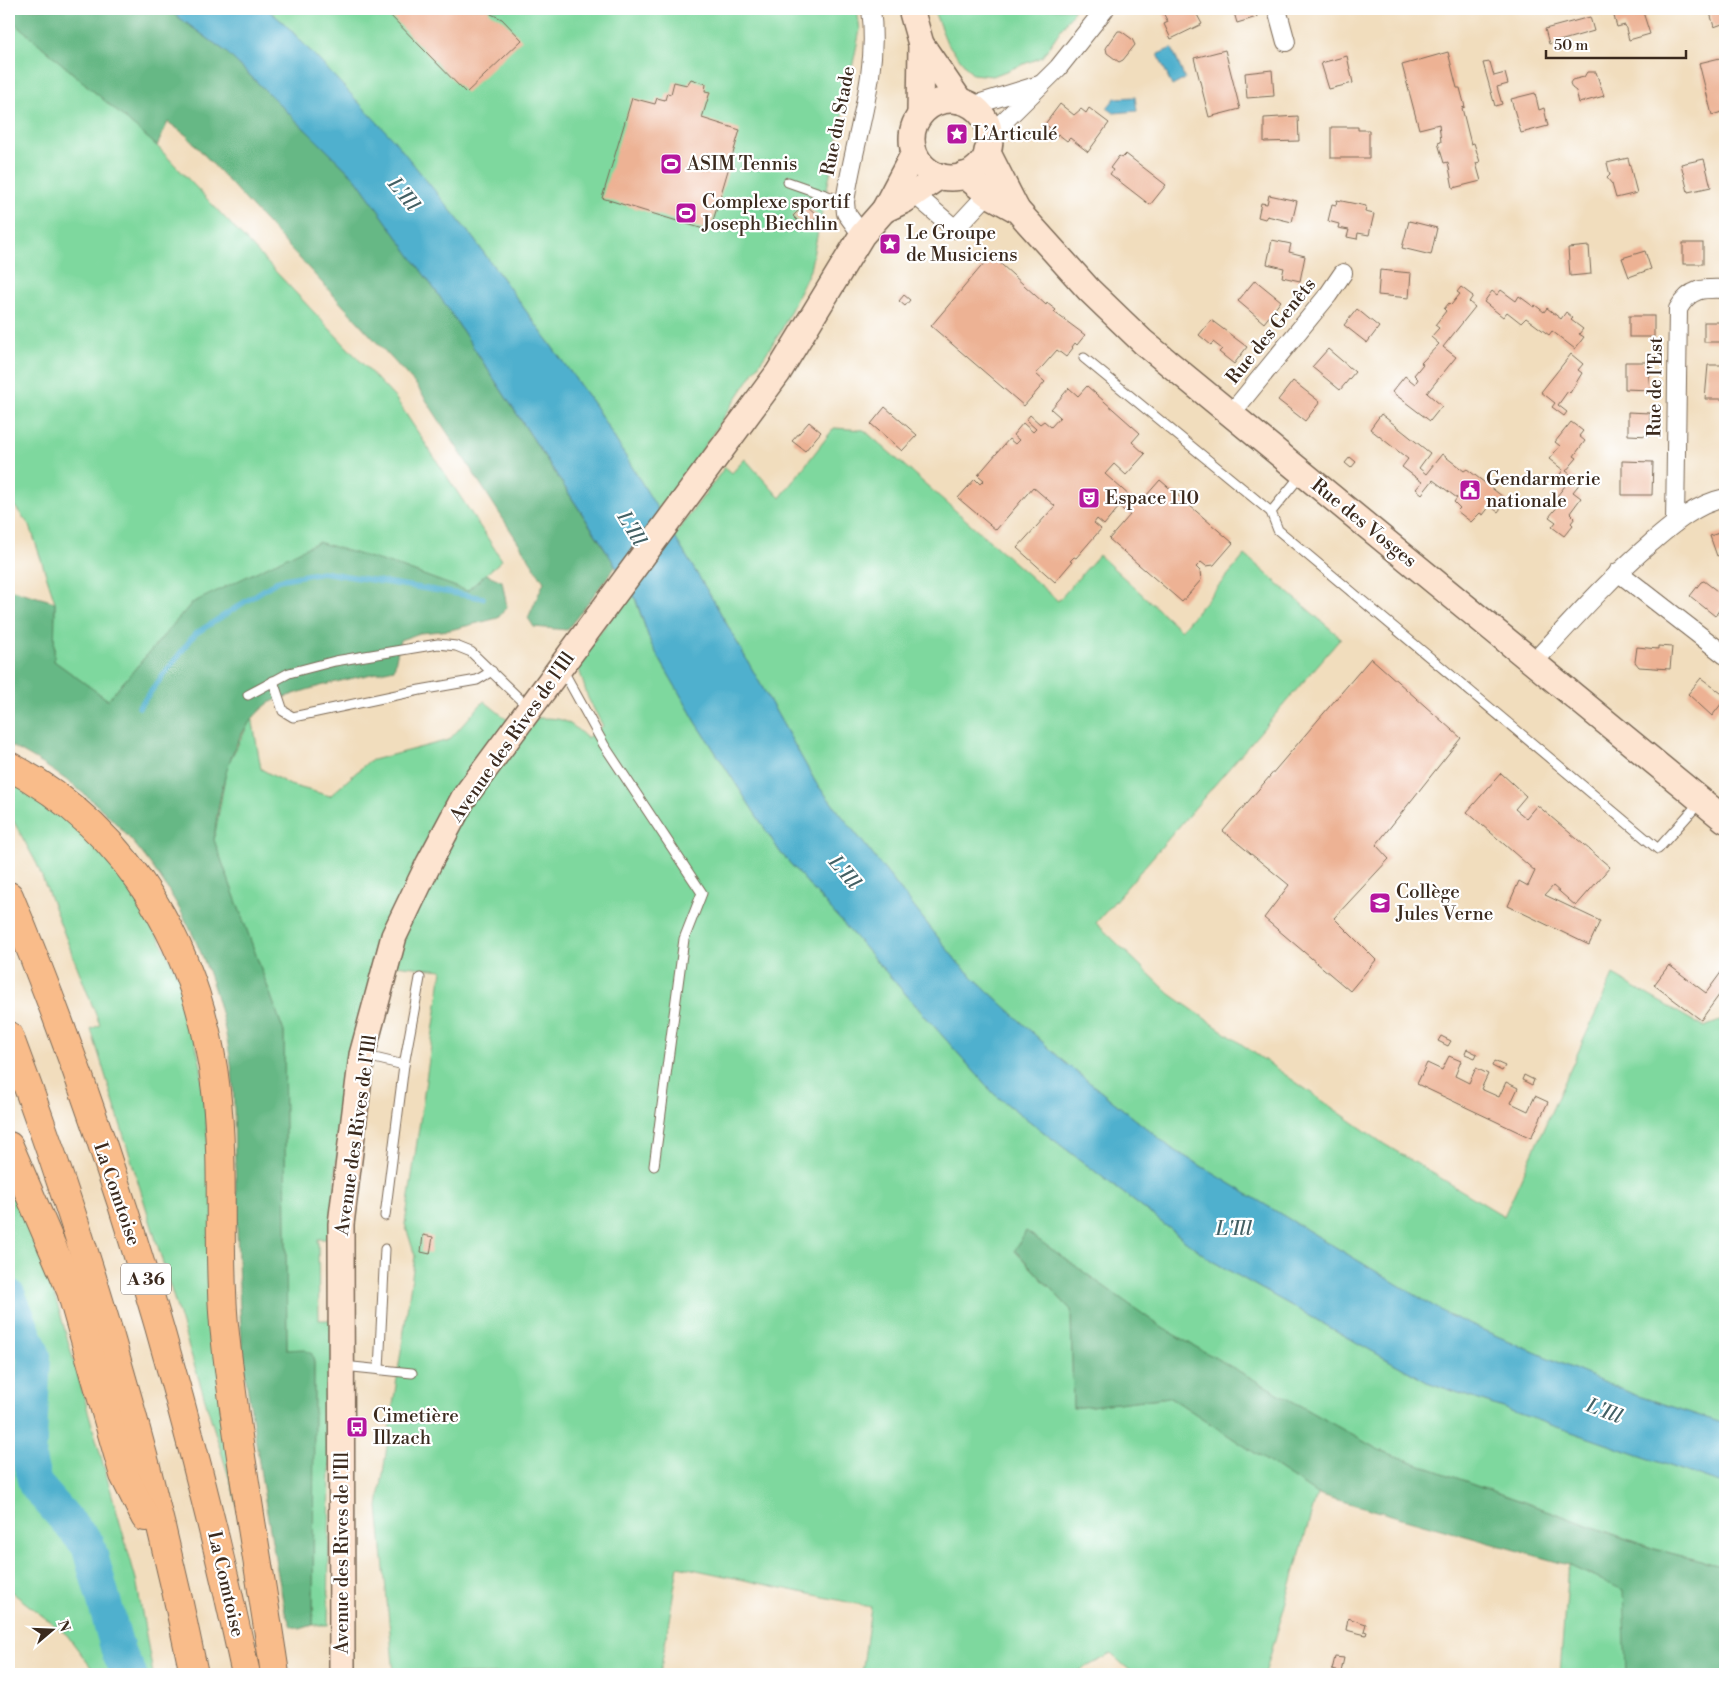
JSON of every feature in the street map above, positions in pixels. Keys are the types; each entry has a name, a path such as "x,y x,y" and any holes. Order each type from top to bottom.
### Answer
{"highway":[{"path":"9,766 39,782 87,819 111,842 149,893 176,941 201,1008 217,1092 224,1325 275,1674"},
{"name":"La Comtoise","path":"9,896 67,1045 150,1291 218,1548 246,1674"},
{"name":"A 36","path":"9,1036 98,1299 172,1574 194,1674"},
{"path":"9,1146 71,1291 124,1475 172,1574"}],"street":[{"name":"Rue du Stade","path":"862,235 846,213 845,202 869,81 874,30 871,9"},
{"name":"Rue des Vosges","path":"911,9 921,44 920,114 914,126 912,139 914,153 920,163 929,171 952,176 1017,210"},
{"path":"952,176 978,166 988,144 1058,68 1105,9"},
{"path":"1277,9 1286,42"},
{"name":"Rue des Vosges","path":"921,44 966,104 984,119 988,144 1017,210 1089,290 1143,342 1230,415 1725,820"},
{"path":"920,114 938,102 966,104 1042,84"},
{"name":"Avenue des Rives de l'Ill","path":"342,1674 343,1366 341,1224 362,1055 394,936 429,863 463,799 778,374 862,235 884,210 914,153"},
{"name":"Avenue des Rives de l'Ill","path":"884,210 952,176"},
{"path":"919,198 955,229 982,200"},
{"name":"Rue des Genêts","path":"1230,415 1328,295 1343,273"},
{"name":"Rue de l'Est","path":"1675,523 1678,309 1689,294 1699,288 1725,288"},
{"path":"1675,494 1704,505"},
{"path":"1533,662 1618,572 1675,523 1704,505 1725,498"},
{"path":"1618,572 1725,655"}],"lane":[{"path":"788,182 845,202"},
{"path":"1084,358 1271,512 1278,530 1658,849 1702,800"},
{"path":"1271,512 1302,473"},
{"path":"248,695 289,673 335,661 438,644 456,646 471,652 530,709"},
{"path":"561,667 604,745 702,893 684,939 654,1166"},
{"path":"273,681 282,711 293,717 477,680 492,671"},
{"path":"385,1216 404,1066 420,978"},
{"path":"362,1055 404,1066"},
{"path":"379,1370 385,1249"},
{"path":"343,1366 412,1373"}],"green space":[{"path":"9,9 167,9 225,51 356,179 445,304 616,566 567,630 534,627 528,618 544,582 417,386 186,135 168,122 157,146 9,18"},
{"name":"Complexe sportif Joseph Biechlin","path":"267,9 857,9 860,30 810,270 781,331 696,459 658,510 595,406 473,238 392,139 285,24"},
{"path":"933,9 1075,9 1042,57 993,76 972,74 947,43"},
{"path":"9,18 157,146 396,399 502,560 467,591 401,567 192,603 108,700 54,661 55,602 30,526 9,499"},
{"path":"834,428 864,430 1058,601 1099,555 1181,630 1245,555 1341,638 1096,923 1170,994 1384,1144 1504,1216 1613,975 1704,1027 1725,1019 1725,1424 1635,1395 1450,1316 1171,1148 1064,1062 959,964 816,783 716,605 674,536 725,467 732,473 745,459 780,498"},
{"path":"318,542 401,567 467,591 486,574 502,581 507,607 498,618 450,630 420,633 400,640 394,669 343,680 269,703 255,715 244,730 228,765 223,784 214,840 284,1032 287,1350 303,1349 312,1354 314,1362 313,1625 300,1629 291,1626 285,1612 244,1365 239,1276 233,1083 223,1021 208,971 188,924 162,880 131,840 95,803 54,771 9,745 9,589 55,602 54,661 108,700 192,603"},
{"path":"632,590 651,644 696,722 780,852 994,1094 1212,1261 1427,1382 1725,1485 1725,1567 1655,1549 1379,1450 1164,1329 1026,1231 1015,1251 1071,1310 1073,1408 1170,1397 1317,1494 1265,1674 1134,1674 1111,1654 1073,1674 862,1674 871,1607 678,1566 660,1674 394,1674 378,1507 415,1256 405,1224 442,970 376,963 353,1048 336,1164 333,1239 318,1239 319,1320 332,1320 328,1625 313,1625 314,1362 287,1351 284,1032 214,840 227,766 252,717 261,769 290,785 330,796 369,761 449,740 484,701 525,734 537,718 554,719 565,721 587,738 603,726 588,698 579,669 589,647"},
{"path":"9,776 61,811 112,863 143,907 180,979 201,1066 243,1523 91,1029 100,1025 37,864 9,813"},
{"path":"9,1184 31,1232 58,1306 136,1579 153,1674 96,1674 67,1635 9,1590"},
{"path":"1026,1231 1164,1329 1379,1450 1654,1549 1725,1567 1725,1674 1626,1674 1623,1590 1568,1565 1317,1494 1170,1397 1073,1408 1071,1310 1015,1250"},
{"path":"1568,1565 1624,1590 1626,1674 1560,1674"}],"water":[{"name":"L'Ill","path":"167,9 267,9 285,24 393,139 473,238 595,406 716,605 816,783 959,964 1064,1062 1171,1148 1450,1316 1635,1395 1725,1424 1725,1485 1427,1382 1212,1261 994,1094 780,852 696,722 651,644 636,600 604,547 445,304 356,179 225,51"},
{"path":"1172,48 1185,79 1172,86 1158,54"},
{"path":"1135,97 1137,111 1114,113 1107,108 1115,98"}],"building":[{"path":"384,9 488,9 491,14 502,19 522,40 466,93"},
{"path":"1161,9 1194,9 1202,24 1171,39 1164,24 1168,22"},
{"path":"1233,9 1254,9 1257,17 1237,23"},
{"path":"1612,9 1642,9 1650,34 1629,40 1625,25 1617,27"},
{"path":"1709,9 1725,9 1725,23 1714,27"},
{"path":"1590,17 1594,31 1549,44 1545,29"},
{"path":"1118,31 1132,39 1135,45 1123,60 1119,62 1107,53 1106,48"},
{"path":"1225,50 1240,109 1209,117 1194,58"},
{"path":"1448,52 1457,88 1460,88 1465,107 1462,108 1471,144 1474,143 1480,162 1476,163 1481,181 1453,188 1448,162 1444,163 1438,143 1441,142 1439,124 1419,129 1402,65"},
{"path":"1347,56 1353,83 1329,89 1321,63"},
{"path":"1720,58 1725,77 1725,111 1712,115 1699,63"},
{"path":"1490,62 1494,76 1505,73 1508,84 1497,87 1502,104 1495,106 1483,63"},
{"path":"1272,70 1274,96 1247,98 1245,73"},
{"path":"1587,72 1596,72 1604,96 1579,103 1576,91 1570,83 1572,80 1584,77"},
{"name":"ASIM Tennis","path":"691,79 706,84 705,91 710,92 702,118 740,130 710,231 602,198 632,98 655,104 657,98 665,100 667,93 671,94 674,82 687,85"},
{"path":"1535,93 1539,110 1544,108 1548,126 1521,133 1511,99"},
{"path":"1060,104 1074,115 1081,109 1086,113 1089,108 1109,123 1088,152 1070,138 1067,141 1058,134 1056,137 1048,131 1050,128 1045,124"},
{"path":"1298,116 1299,141 1264,142 1264,118"},
{"path":"1331,127 1358,127 1358,130 1369,130 1369,158 1331,158"},
{"path":"1126,154 1166,185 1150,205 1110,174 1113,170 1110,168 1119,156 1122,158"},
{"path":"1628,158 1637,193 1616,198 1612,184 1607,178 1610,175 1607,163"},
{"path":"1704,159 1711,187 1688,192 1681,164"},
{"path":"1269,195 1297,201 1292,222 1267,216 1265,219 1258,217 1261,203 1267,204"},
{"path":"1337,200 1366,206 1365,212 1374,214 1369,235 1358,233 1357,239 1347,237 1349,230 1338,228 1339,224 1328,221 1332,204 1336,205"},
{"path":"805,204 818,216 806,229 793,216"},
{"path":"1409,221 1437,228 1431,255 1402,248"},
{"path":"1272,240 1291,244 1289,252 1305,256 1300,281 1282,277 1284,268 1267,264"},
{"path":"1683,243 1703,243 1703,264 1683,264"},
{"path":"1589,246 1591,274 1570,276 1568,248"},
{"path":"1645,251 1651,269 1629,277 1622,258"},
{"path":"991,255 1046,305 1047,303 1056,310 1054,312 1085,335 1077,345 1075,343 1066,357 1057,350 1036,374 1045,382 1024,406 931,326"},
{"path":"1380,270 1411,273 1409,298 1378,295"},
{"path":"1255,280 1281,301 1264,323 1238,301"},
{"path":"1461,287 1473,296 1469,302 1475,307 1443,347 1456,357 1427,393 1442,406 1430,421 1392,392 1405,376 1415,384 1418,379 1414,375 1423,364 1421,363 1439,344 1431,337 1439,328 1435,325 1446,311 1444,309 1449,303 1451,305 1460,294 1457,292"},
{"path":"1501,290 1516,301 1519,296 1544,312 1547,308 1561,319 1566,312 1573,318 1571,320 1583,329 1579,334 1584,337 1575,349 1552,331 1549,335 1526,318 1521,323 1507,312 1503,317 1484,302 1492,291 1497,295"},
{"path":"904,295 910,300 905,306 899,301"},
{"path":"1357,309 1379,327 1367,343 1344,325"},
{"path":"1629,316 1654,316 1654,337 1629,337"},
{"path":"1211,320 1247,347 1234,364 1219,352 1222,349 1213,342 1211,345 1199,335"},
{"path":"1704,322 1725,322 1725,342 1704,342"},
{"path":"1328,349 1355,372 1340,390 1312,367"},
{"path":"1571,354 1583,364 1578,370 1582,373 1570,393 1568,391 1558,405 1567,412 1564,416 1552,407 1555,403 1541,392"},
{"path":"1625,362 1647,362 1650,390 1625,389"},
{"path":"1708,365 1725,365 1725,399 1705,399"},
{"path":"1293,381 1320,402 1305,421 1278,400"},
{"name":"Espace 110","path":"1087,386 1140,433 1132,442 1145,454 1126,475 1114,464 1105,474 1139,504 1160,480 1233,543 1214,565 1206,566 1201,562 1196,567 1200,571 1201,580 1182,602 1109,539 1130,515 1119,507 1104,525 1097,519 1094,523 1101,529 1076,558 1074,557 1070,561 1072,562 1055,582 1017,548 1055,506 1033,487 996,530 958,498 975,479 980,484 984,480 978,475 1009,439 1015,444 1019,440 1013,435 1023,423 1033,432 1036,429 1026,420 1030,415 1040,424 1044,421 1051,427 1060,417 1051,409 1069,388 1078,396"},
{"path":"885,407 917,435 902,451 871,424"},
{"path":"1628,412 1650,413 1650,436 1628,435"},
{"path":"1381,414 1430,453 1419,468 1426,474 1442,454 1464,471 1467,469 1507,500 1498,512 1490,506 1483,515 1480,513 1471,522 1457,511 1460,508 1454,502 1457,498 1433,480 1422,494 1416,489 1422,482 1402,467 1408,459 1370,429"},
{"path":"809,422 821,432 805,451 792,441"},
{"path":"1571,422 1583,431 1579,436 1585,441 1574,456 1577,458 1566,471 1581,482 1573,492 1581,498 1570,513 1575,518 1571,523 1573,525 1564,536 1552,527 1556,522 1549,517 1559,505 1553,501 1565,486 1556,480 1563,470 1549,459 1560,446 1555,442"},
{"path":"1350,457 1356,462 1351,468 1345,463"},
{"path":"1622,461 1653,462 1652,495 1622,495"},
{"path":"1725,531 1725,553 1717,556 1710,536"},
{"path":"1704,581 1725,597 1725,602 1715,616 1690,596 1701,582"},
{"path":"1658,646 1672,647 1670,669 1639,667 1635,662 1637,647 1658,649"},
{"path":"1371,658 1461,738 1376,845 1389,859 1334,918 1376,960 1350,991 1264,918 1289,885 1223,831"},
{"path":"1701,678 1725,696 1725,699 1712,716 1688,694"},
{"path":"1501,773 1526,796 1515,809 1526,818 1537,805 1610,867 1576,906 1553,886 1545,895 1600,921 1589,945 1508,906 1519,881 1528,886 1535,871 1467,812"},
{"path":"1669,965 1706,993 1725,967 1725,987 1701,1020 1654,985"},
{"path":"1441,1036 1451,1041 1448,1046 1438,1041"},
{"path":"1467,1049 1477,1054 1475,1058 1465,1054"},
{"path":"1449,1056 1461,1061 1455,1076 1469,1083 1476,1068 1488,1074 1481,1089 1499,1097 1506,1082 1518,1088 1511,1103 1528,1111 1535,1096 1548,1102 1531,1138 1417,1084 1427,1063 1442,1070"},
{"path":"1494,1061 1505,1066 1502,1071 1492,1066"},
{"path":"1524,1075 1534,1080 1532,1085 1522,1080"},
{"path":"423,1235 433,1237 430,1254 421,1252"},
{"path":"1348,1618 1366,1624 1364,1631 1367,1632 1366,1635 1346,1630"},
{"path":"1335,1657 1344,1658 1341,1672 1332,1670"}],"waterway":[{"path":"139,707 195,634 279,580 322,572 483,598"},
{"path":"9,1296 34,1356 29,1459 35,1484 88,1545 119,1654 130,1674"}],"place":[{"name":"L’Articulé","path":"957,134"},
{"name":"ASIM Tennis","path":"671,164"},
{"name":"Complexe sportif Joseph Biechlin","path":"686,213"},
{"name":"Le Groupe de Musiciens","path":"890,244"},
{"name":"Gendarmerie nationale","path":"1470,490"},
{"name":"Espace 110","path":"1089,498"},
{"name":"Collège Jules Verne","path":"1380,903"},
{"name":"Cimetière Illzach","path":"357,1427"}]}
